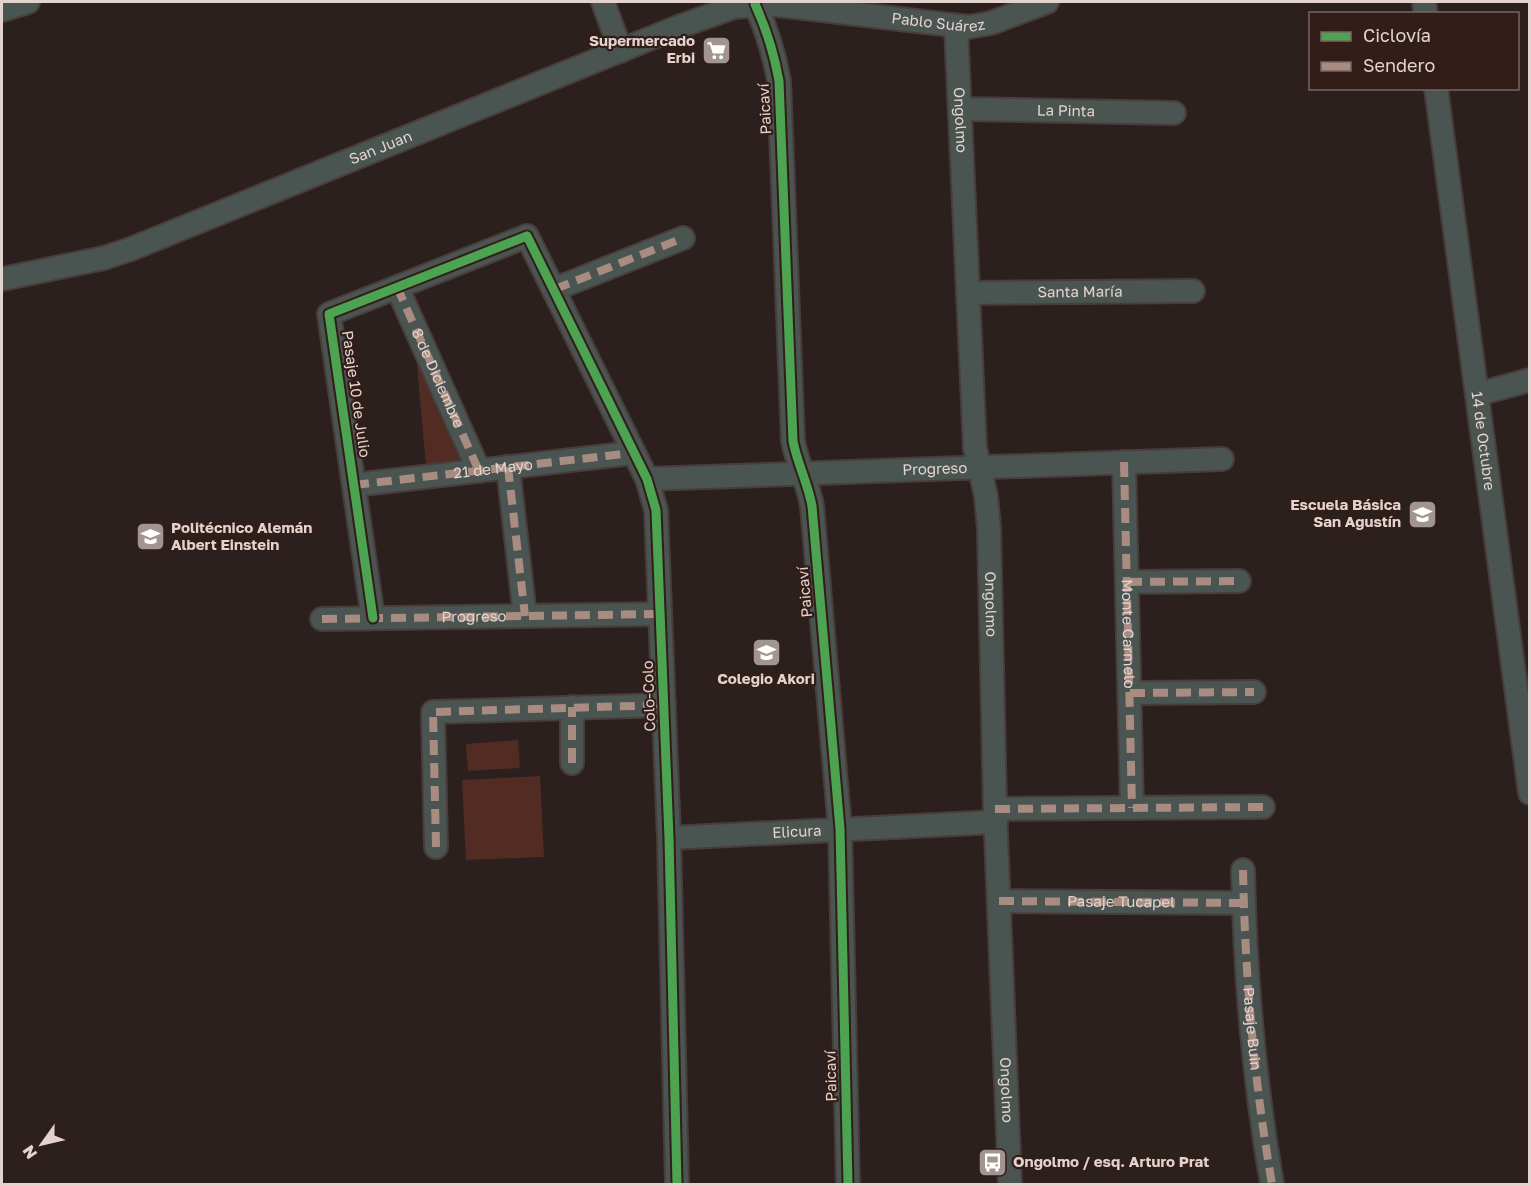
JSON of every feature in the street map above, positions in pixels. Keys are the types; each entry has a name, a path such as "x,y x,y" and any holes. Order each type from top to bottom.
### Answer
{"street":[{"path":"2,10 28,2"},
{"path":"603,2 621,51"},
{"name":"Pablo Suárez","path":"755,4 913,11 956,26 978,27 1047,2"},
{"name":"San Juan","path":"2,279 104,258 131,249 721,11 755,4"},
{"name":"Paicaví","path":"755,4 774,51 779,81 793,441 796,457 810,490 812,506 840,829 848,1185"},
{"name":"Ongolmo","path":"956,26 975,448 986,496 989,528 995,815 1010,1185"},
{"name":"14 de Octubre","path":"1436,90 1530,793"},
{"name":"La Pinta","path":"960,109 1174,113"},
{"name":"Pasaje 10 de Julio","path":"373,618 329,314 527,236"},
{"name":"Colo-Colo","path":"527,236 555,289 646,479 656,510 669,838 677,1185"},
{"path":"555,289 682,238"},
{"name":"8 de Diciembre","path":"397,287 479,471"},
{"name":"Santa María","path":"968,293 1193,291"},
{"path":"1478,394 1530,380"},
{"name":"21 de Mayo","path":"354,485 632,453"},
{"name":"Progreso","path":"646,479 1222,459"},
{"name":"Monte Carmelo","path":"1124,462 1132,808"},
{"path":"508,467 525,616"},
{"path":"1127,582 1239,581"},
{"name":"Progreso","path":"322,619 660,614"},
{"path":"1130,693 1254,692"},
{"path":"436,847 433,712 664,705"},
{"path":"572,708 572,763"},
{"name":"Elicura","path":"669,838 840,829 995,815 1132,808 1263,807"},
{"name":"Pasaje Buin","path":"1243,870 1253,1047 1272,1185"},
{"name":"Pasaje Tucapel","path":"999,901 1244,903"}],"shaded area":[{"path":"415,344 460,461 426,465"},
{"path":"518,740 520,768 468,771 466,744"},
{"path":"540,776 544,857 466,860 462,780"}],"marked path":[{"path":"555,289 683,238"},
{"path":"397,287 479,471"},
{"path":"354,485 632,453"},
{"path":"1124,462 1132,808"},
{"path":"508,467 525,616"},
{"path":"1127,582 1239,581"},
{"path":"322,619 660,614"},
{"path":"1130,693 1254,692"},
{"path":"436,847 433,712 664,705"},
{"path":"572,707 572,763"},
{"path":"995,809 1263,807"},
{"path":"1243,870 1252,1028 1260,1106 1272,1184"},
{"path":"999,901 1244,903"}],"cycle path":[{"path":"755,4 770,42 779,81 793,441 812,506 840,829 848,1184"},
{"path":"373,618 329,314 527,236 647,479 656,510 669,838 677,1184"}],"place":[{"name":"Supermercado Erbi","path":"716,50"},
{"name":"Escuela Básica San Agustín","path":"1422,514"},
{"name":"Politécnico Alemán Albert Einstein","path":"150,537"},
{"name":"Colegio Akori","path":"766,652"},
{"name":"Ongolmo / esq. Arturo Prat","path":"992,1162"}]}
